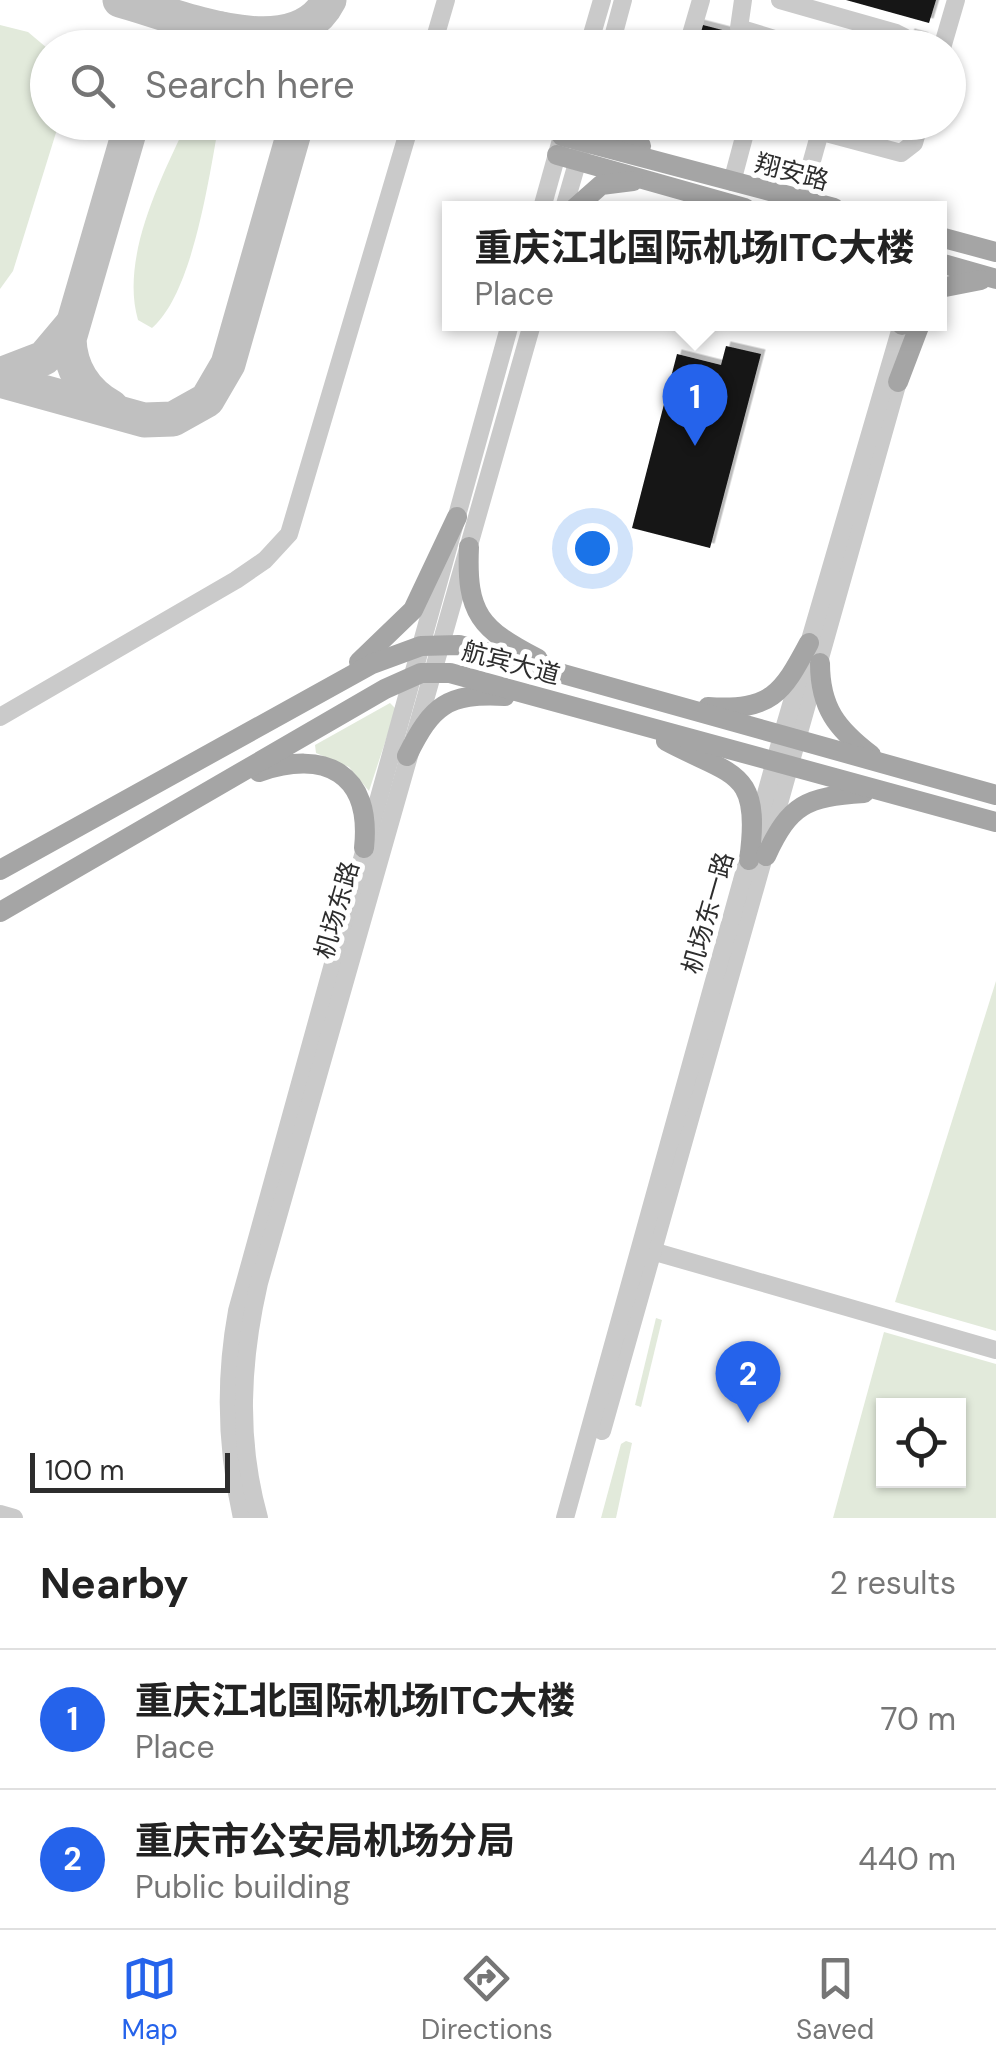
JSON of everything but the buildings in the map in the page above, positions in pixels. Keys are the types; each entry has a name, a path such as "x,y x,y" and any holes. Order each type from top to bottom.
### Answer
{"main road":[{"name":"翔安路","path":"573,140 805,201"},
{"name":"翔安路","path":"573,140 653,182 721,201"},
{"path":"625,140 688,160 724,180"},
{"path":"580,201 601,185 653,182"},
{"path":"947,239 996,252"},
{"path":"947,266 996,280"},
{"path":"947,286 966,280 996,280"},
{"path":"898,382 907,331"},
{"path":"323,692 404,622 426,587 457,517"},
{"path":"469,547 470,592 485,626 500,640 580,680"},
{"path":"666,704 729,708 760,704 788,684 809,643"},
{"path":"0,870 372,664 430,645"},
{"name":"航宾大道","path":"430,645 459,645 996,794"},
{"path":"820,664 827,712 842,733 880,763"},
{"path":"522,692 504,679 504,670 514,668 580,680"},
{"path":"0,912 422,673"},
{"name":"航宾大道","path":"422,673 547,698 996,822"},
{"path":"407,756 429,715 454,700 479,695 547,698"},
{"path":"633,723 736,776 754,814 757,858"},
{"path":"214,788 288,763 327,766 348,780 362,799 367,822 364,848"},
{"path":"757,858 781,823 805,804 830,795 881,792"}],"street":[{"path":"437,30 446,0"},
{"path":"593,30 602,0"},
{"path":"615,30 623,0"},
{"path":"693,30 702,0"},
{"path":"743,0 739,28 746,30"},
{"path":"780,0 889,30"},
{"path":"947,30 956,0"},
{"path":"0,717 236,580 265,560 289,534 303,498 407,140"},
{"path":"545,201 573,140"},
{"path":"565,201 573,140"},
{"path":"724,180 741,140"},
{"path":"801,200 818,140"},
{"path":"851,140 901,153 915,140"},
{"name":"机场东路","path":"242,1518 231,1460 226,1401 237,1310 364,848 430,645 457,517 508,331"},
{"name":"机场东路","path":"430,645 469,547 530,331"},
{"name":"机场东一路","path":"577,1518 647,1250 783,765 809,643 906,331"},
{"name":"机场东一路","path":"790,738 820,664 898,382"},
{"name":"机场东路","path":"259,1518 243,1430 252,1315 407,756 422,673"},
{"path":"647,1250 996,1350"},
{"name":"机场东一路","path":"565,1518 647,1250"},
{"path":"0,1514 14,1518"}],"green space":[{"path":"0,25 30,34 30,140 54,140 13,271 0,289"},
{"path":"179,140 216,140 189,262 166,311 152,328 138,320 134,271 155,193"},
{"path":"390,703 396,709 369,791 349,767 316,753 315,745"},
{"path":"996,981 996,1331 895,1302"},
{"path":"656,1318 662,1320 641,1407 635,1405"},
{"path":"884,1332 996,1364 996,1518 833,1518"},
{"path":"632,1443 616,1518 601,1518 621,1444"}],"taxiway":[{"path":"120,0 228,30"},
{"path":"292,30 313,20 329,0"},
{"path":"213,30 221,29"},
{"path":"111,407 81,379 72,360 69,339 127,140"},
{"path":"0,380 144,420 173,419 207,400 228,364 292,140"},
{"path":"0,375 44,358 71,326"}],"place":[{"name":"重庆江北国际机场ITC大楼","path":"695,446"},
{"name":"重庆市公安局机场分局","path":"748,1423"}]}
